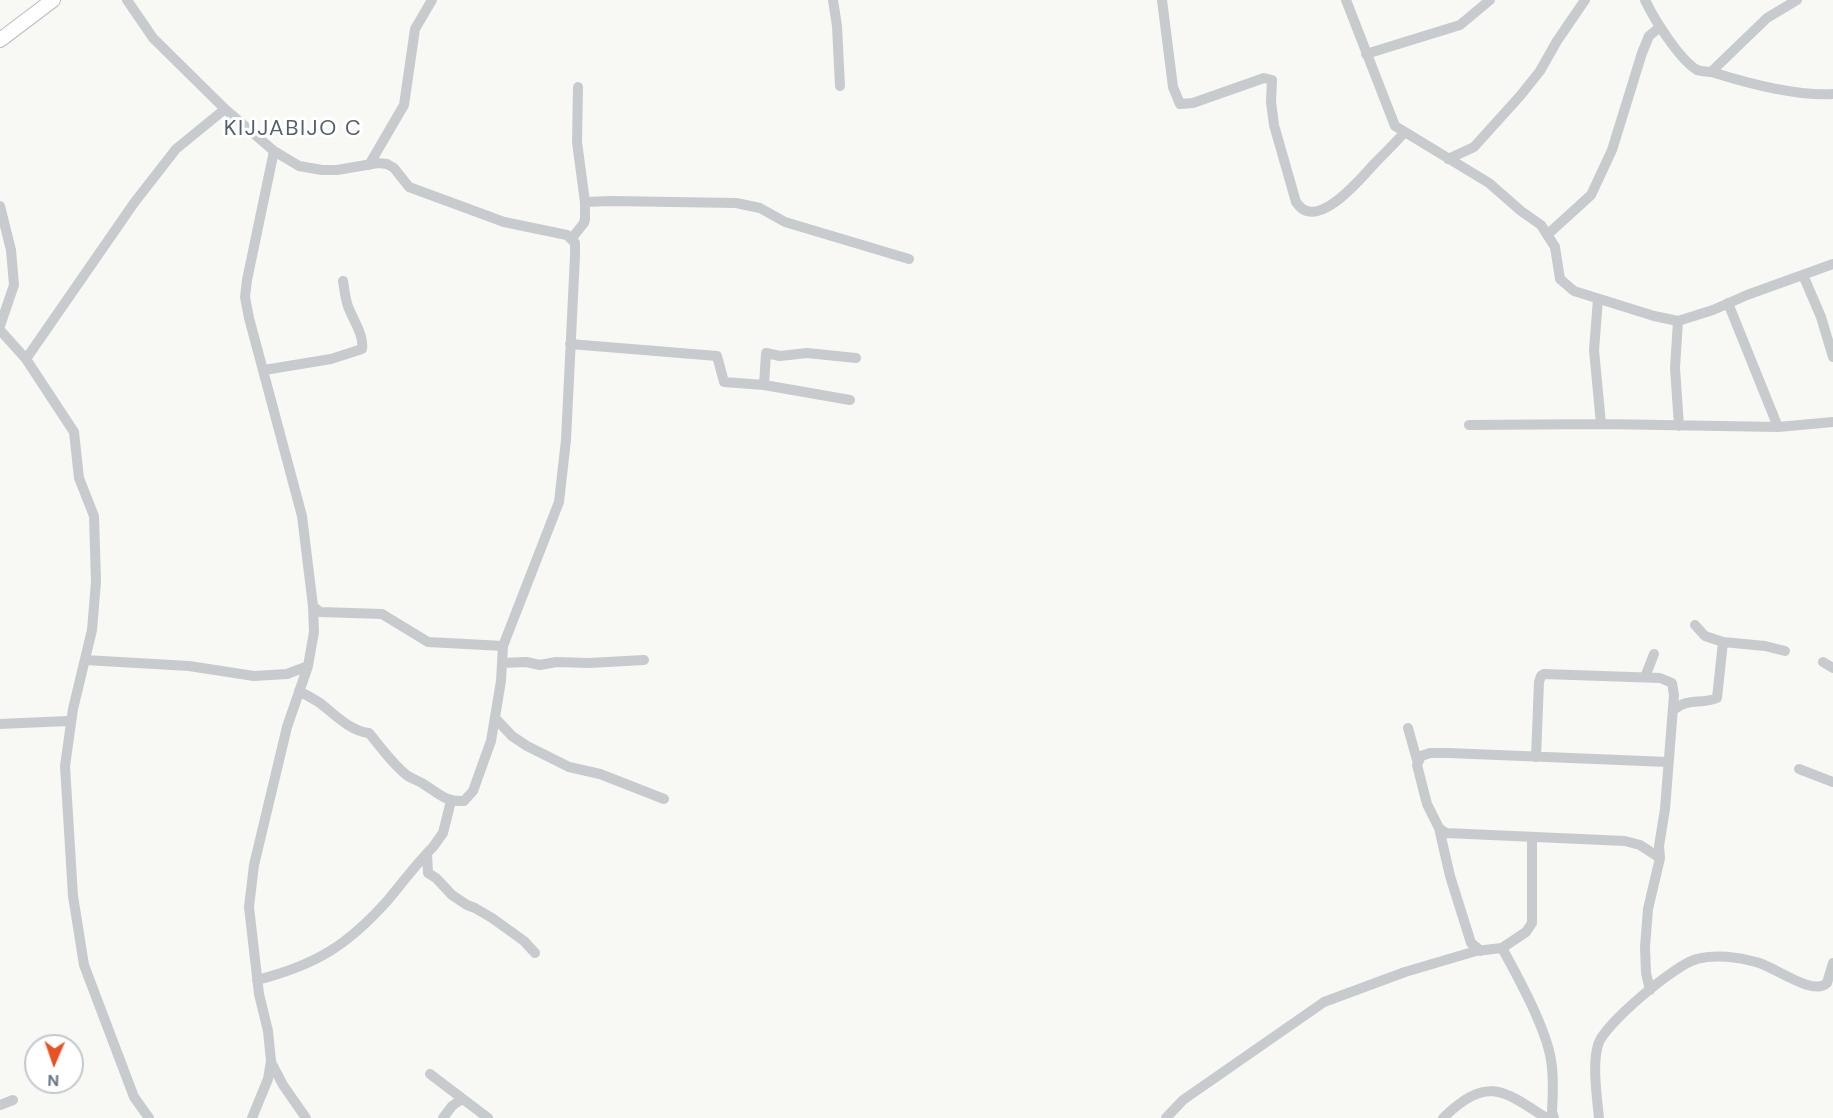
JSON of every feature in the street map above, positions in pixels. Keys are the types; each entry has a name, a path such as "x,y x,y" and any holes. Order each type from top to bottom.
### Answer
{"main road":[{"path":"0,40 53,0"}],"street":[{"path":"127,0 153,38 225,109 274,151 298,166 337,170 387,164 394,168 409,187 491,218 562,232 572,238"},
{"path":"369,165 404,105 415,29 432,0"},
{"path":"833,0 837,26 840,86"},
{"path":"1162,0 1173,87 1180,104 1193,103 1264,78 1272,80 1271,102 1274,124 1300,209 1308,212 1321,210 1350,191 1404,133"},
{"path":"1346,0 1395,126 1489,183 1541,225 1556,247 1560,279 1574,291 1654,316 1678,321 1833,264"},
{"path":"1366,54 1460,25 1490,0"},
{"path":"1448,159 1474,147 1520,96 1540,71 1585,0"},
{"path":"1645,0 1660,27 1689,64 1699,71 1803,93 1833,94"},
{"path":"1711,72 1767,18 1797,0"},
{"path":"1547,235 1592,195 1612,150 1642,53 1650,36 1660,27"},
{"path":"299,691 356,729 369,733 406,774 427,786 435,794 451,801 464,801 473,791 491,741 496,719 503,646 559,502 566,440 575,256 572,238 584,223 585,202 577,142 578,87"},
{"path":"26,359 134,203 176,150 225,109"},
{"path":"252,1118 268,1079 271,1061 268,1031 257,980 249,907 254,865 287,727 308,666 314,632 302,516 245,297 250,262 274,151"},
{"path":"585,202 736,203 760,208 785,222 909,259"},
{"path":"0,206 12,250 14,285 0,326"},
{"path":"1803,274 1821,317 1833,357"},
{"path":"264,370 321,361 362,349 360,335 350,311 343,281"},
{"path":"1598,299 1594,350 1601,424"},
{"path":"1728,303 1778,427"},
{"path":"1678,321 1675,368 1679,426"},
{"path":"0,330 26,359 74,432 79,478 94,516 96,582 92,630 73,709 65,766 73,896 84,965 134,1097 149,1118"},
{"path":"570,344 717,356 724,382 764,385 850,400"},
{"path":"764,385 766,353 780,356 807,353 856,358"},
{"path":"1469,425 1601,424 1778,427 1833,423"},
{"path":"313,606 320,612 385,615 428,642 503,646"},
{"path":"1695,625 1705,636 1723,642 1765,646 1785,651"},
{"path":"1673,710 1682,703 1694,700 1709,701 1717,698 1723,642"},
{"path":"1645,677 1654,654"},
{"path":"85,660 189,666 254,675 287,674 308,666"},
{"path":"502,663 526,662 540,665 556,662 644,660"},
{"path":"1822,662 1833,668"},
{"path":"1536,757 1541,676 1544,674 1660,678 1672,683 1673,710 1665,809 1659,846 1660,858 1648,909 1645,947 1646,972 1650,990"},
{"path":"496,719 512,736 527,746 569,767 600,774 664,799"},
{"path":"0,724 67,722"},
{"path":"1408,728 1418,760 1427,804 1439,828 1450,876 1471,943 1481,951"},
{"path":"1418,760 1420,756 1430,753 1668,762"},
{"path":"1799,769 1833,782"},
{"path":"257,980 289,972 320,959 367,923 427,854 442,833 451,801"},
{"path":"1439,828 1446,833 1625,841 1640,845 1660,858"},
{"path":"1166,1118 1183,1100 1324,1002 1405,972 1481,951 1502,948 1526,932 1532,923 1532,837"},
{"path":"427,854 428,873 436,878 444,888 467,905 492,918 524,941 535,952"},
{"path":"1502,948 1531,1007 1551,1059 1554,1118"},
{"path":"1599,1118 1596,1064 1599,1041 1607,1029 1682,965 1697,958 1717,957 1758,962 1814,987 1824,986 1827,983 1833,963"},
{"path":"271,1061 283,1085 306,1118"},
{"path":"430,1074 488,1118"},
{"path":"1443,1118 1469,1096 1489,1090 1502,1092 1546,1118"},
{"path":"443,1118 452,1106 462,1099"},
{"path":"0,1105 13,1100"}],"district":[{"name":"KIJJABIJO C","path":"293,129"}]}
